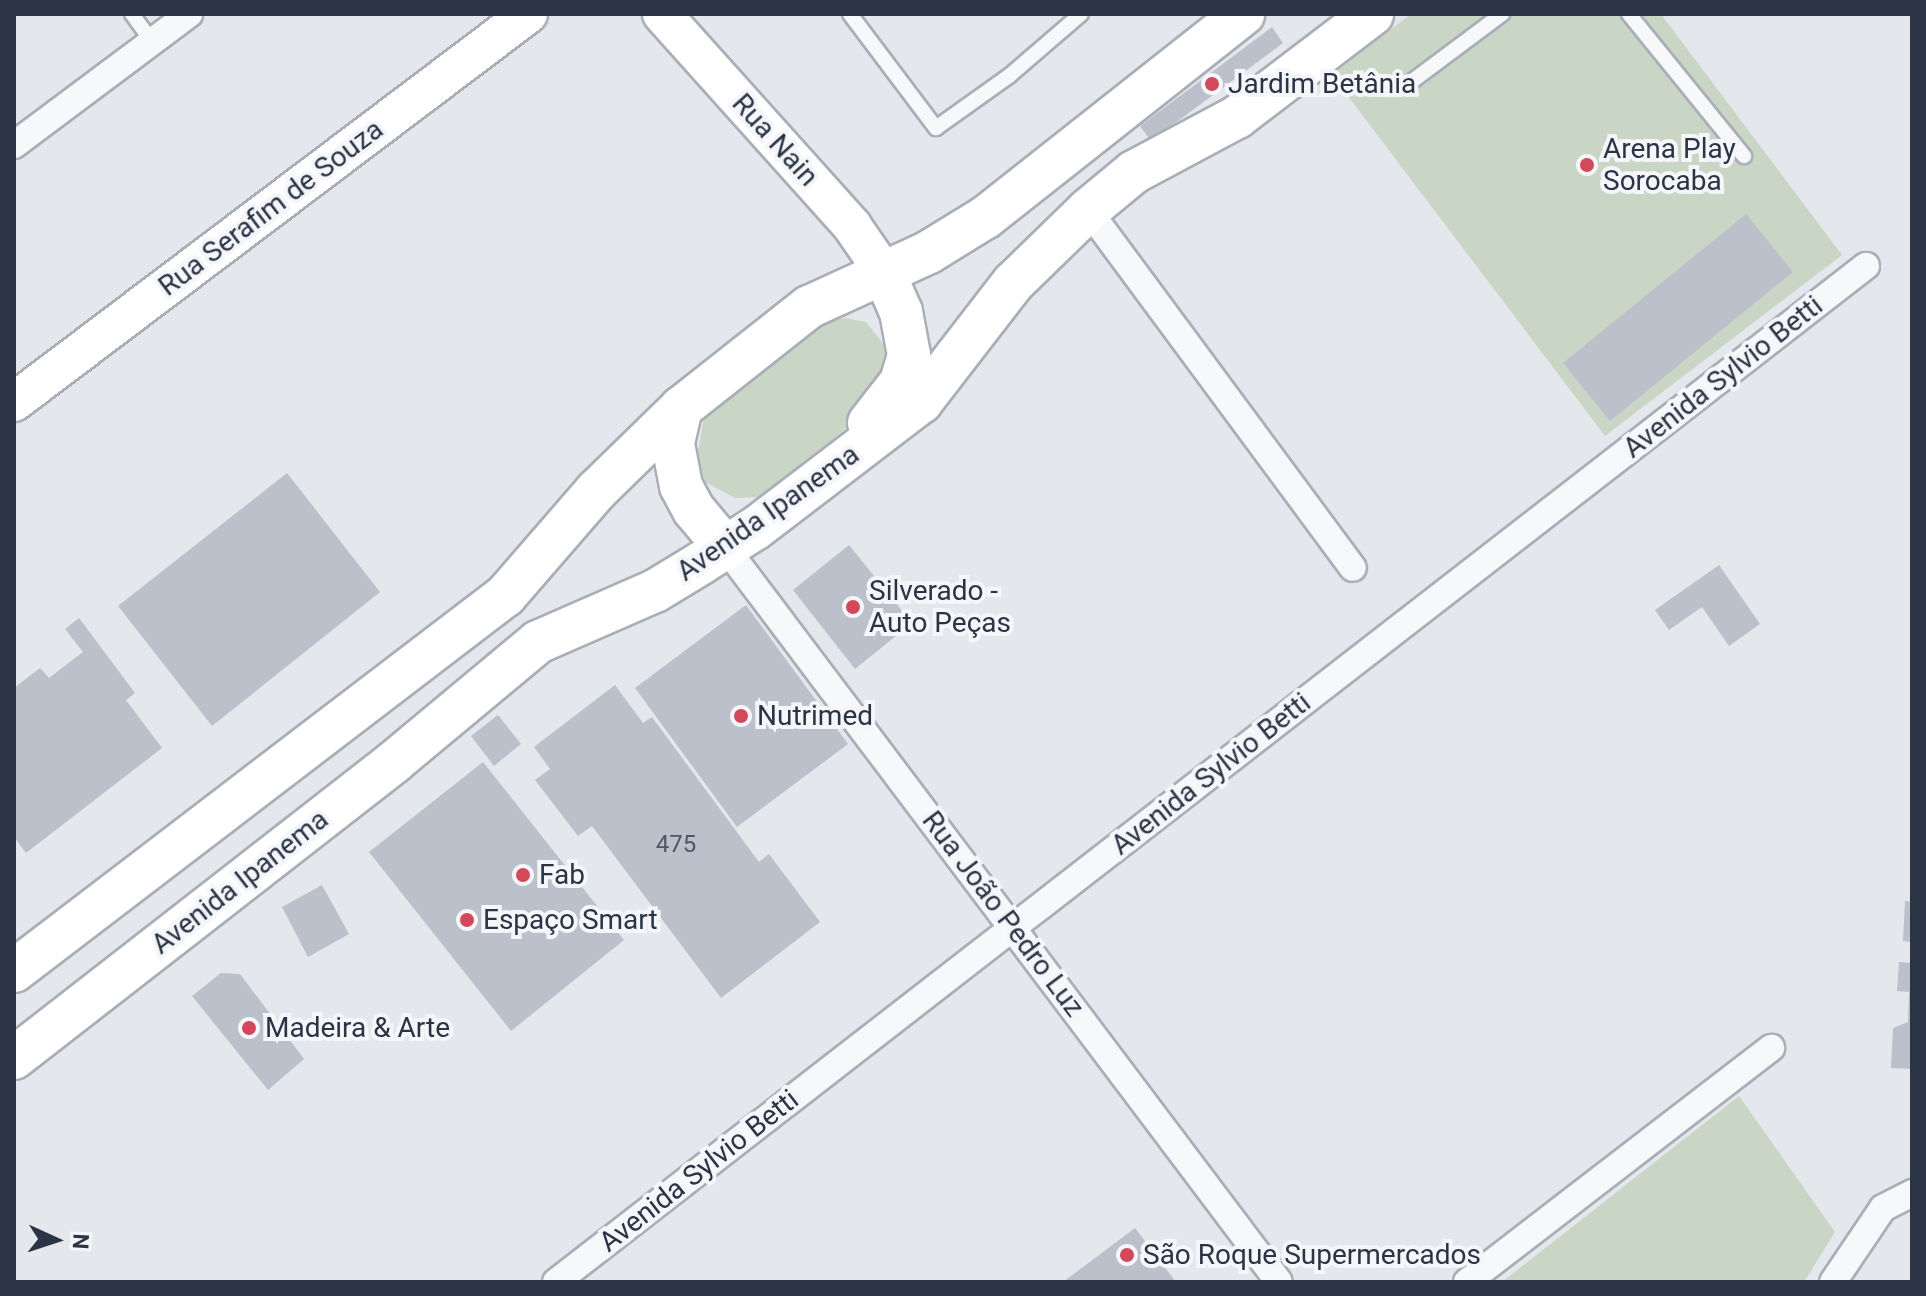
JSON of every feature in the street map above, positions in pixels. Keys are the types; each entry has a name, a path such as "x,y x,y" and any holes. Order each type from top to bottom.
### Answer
{"main road":[{"path":"14,971 506,595 596,491 681,408 809,307 929,252 986,217 1243,14"},
{"name":"Avenida Ipanema","path":"14,1058 394,762 538,642 655,591 792,500 921,402 1013,283 1088,210 1134,172 1237,117 1372,14"},
{"path":"792,500 874,418 901,382 909,355 906,330 895,295 883,271"},
{"path":"681,408 673,444 681,486 694,510 725,547"}],"street":[{"path":"14,145 189,14"},
{"name":"Rua Serafim de Souza","path":"14,402 528,14"},
{"name":"Rua Nain","path":"662,14 852,226 883,271"},
{"path":"1088,210 1353,568"},
{"name":"Avenida Sylvio Betti","path":"556,1282 1866,266"},
{"name":"Rua João Pedro Luz","path":"725,547 1279,1282"},
{"path":"1467,1282 1771,1048"},
{"path":"1833,1282 1883,1208 1912,1193"}],"lane":[{"path":"132,14 152,42"},
{"path":"850,14 936,128 1009,76 1081,14"},
{"path":"1407,85 1502,14"},
{"path":"1629,14 1744,156"}],"green space":[{"name":"Arena Play Sorocaba","path":"1411,14 1661,14 1842,255 1605,436 1332,75"},
{"path":"845,318 866,322 885,346 886,374 871,406 767,497 735,498 705,482 697,457 705,412 818,323"},
{"path":"1739,1096 1835,1232 1804,1282 1502,1282"}],"building":[{"name":"Jardim Betânia","path":"1272,27 1283,43 1151,141 1140,126"},
{"path":"1746,214 1793,272 1610,421 1563,363"},
{"path":"287,473 380,592 212,726 118,606"},
{"name":"Silverado - Auto Peças","path":"849,545 912,623 855,669 793,590"},
{"path":"1719,565 1760,624 1729,646 1702,607 1669,630 1655,610"},
{"name":"Nutrimed","path":"746,605 848,744 737,827 635,688"},
{"path":"79,618 135,693 126,700 162,748 26,853 14,837 14,688 40,668 49,678 83,652 65,629"},
{"path":"615,685 643,723 652,717 759,862 769,854 820,922 721,998 592,826 578,836 535,780 550,769 534,747"},
{"path":"498,715 521,744 494,766 471,736"},
{"path":"483,762 624,940 511,1031 369,852"},
{"path":"322,885 349,934 308,957 282,907"},
{"path":"1905,901 1912,902 1912,942 1903,941"},
{"path":"1899,962 1912,963 1912,1069 1891,1068 1893,1028 1908,1022 1909,992 1897,991"},
{"name":"Madeira & Arte","path":"221,973 240,974 304,1059 268,1090 192,996"},
{"name":"São Roque Supermercados","path":"1135,1228 1176,1282 1063,1282"}],"place":[{"name":"Jardim Betânia","path":"1212,84"},
{"name":"Arena Play Sorocaba","path":"1587,165"},
{"name":"Silverado - Auto Peças","path":"853,607"},
{"name":"Nutrimed","path":"741,716"},
{"name":"Fab","path":"523,875"},
{"name":"Espaço Smart","path":"467,920"},
{"name":"Madeira & Arte","path":"249,1028"},
{"name":"São Roque Supermercados","path":"1127,1255"}]}
